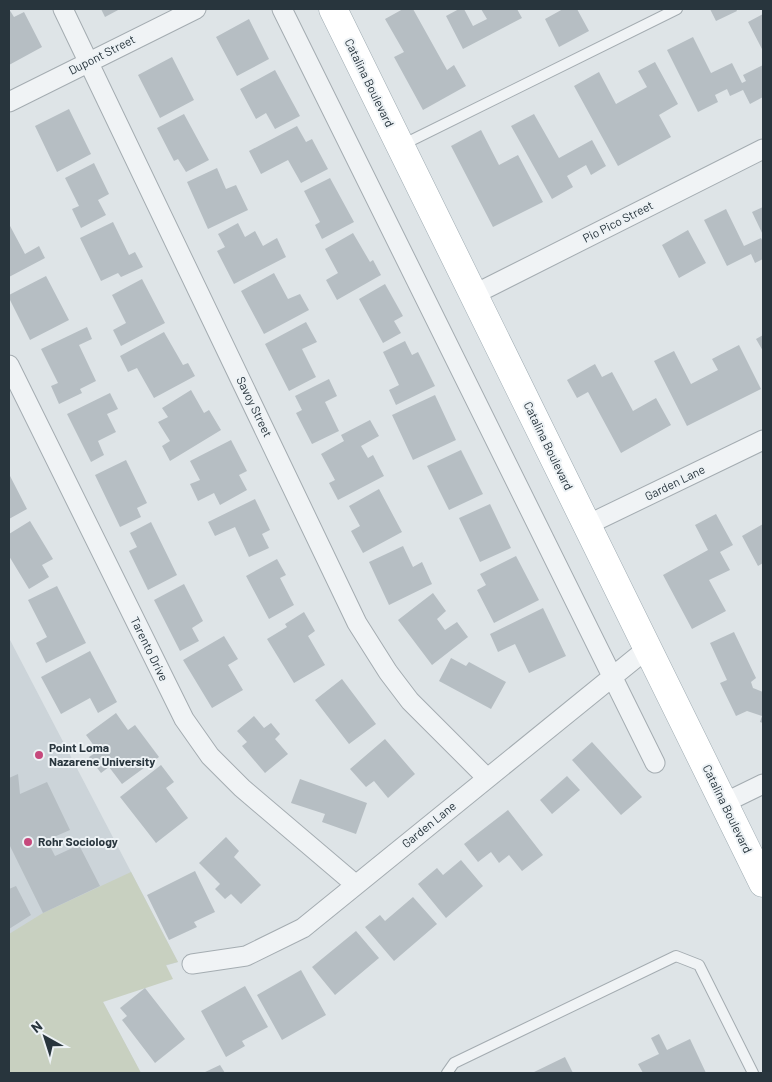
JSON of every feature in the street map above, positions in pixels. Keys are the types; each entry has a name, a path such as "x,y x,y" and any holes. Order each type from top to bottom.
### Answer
{"main road":[{"name":"Catalina Boulevard","path":"332,9 763,883"}],"street":[{"name":"Savoy Street","path":"63,9 358,623 388,672 410,701 487,778"},
{"name":"Dupont Street","path":"9,102 196,9"},
{"path":"282,9 655,763"},
{"name":"Pio Pico Street","path":"474,295 763,149"},
{"name":"Tarento Drive","path":"9,365 184,719 210,756 242,788 356,884"},
{"name":"Garden Lane","path":"587,525 763,440"},
{"name":"Garden Lane","path":"192,964 246,956 303,928 648,648"},
{"path":"724,803 763,784"}],"lane":[{"path":"400,146 677,9"},
{"path":"447,1073 454,1063 676,956 699,965 753,1073"}],"shaded area":[{"name":"Point Loma Nazarene University","path":"9,638 178,962 95,987 141,1073 9,1073"}],"green space":[{"path":"131,872 178,962 166,965 173,979 103,1002 141,1073 9,1073 9,934 43,913"}],"building":[{"path":"9,9 14,17 24,12 42,47 9,65"},
{"path":"101,9 120,9 105,17"},
{"path":"403,9 413,9 447,70 454,65 466,86 423,110 394,57 404,52 385,19"},
{"path":"459,9 464,9 473,26 487,19 481,9 517,9 522,18 463,49 446,16"},
{"path":"563,9 577,9 589,31 559,47 545,19"},
{"path":"710,9 736,9 737,11 716,21"},
{"path":"763,14 763,51 748,22"},
{"path":"249,19 269,59 237,76 216,37"},
{"path":"693,37 711,73 732,63 742,83 746,81 743,75 763,65 763,97 750,104 743,90 730,96 727,89 715,95 718,102 698,112 667,50"},
{"path":"172,57 194,100 160,118 138,75"},
{"path":"655,62 678,104 659,115 671,137 618,166 574,86 599,72 616,104 647,87 638,71"},
{"path":"275,70 300,116 275,129 266,113 256,119 240,89"},
{"path":"69,109 91,154 57,172 35,126"},
{"path":"184,114 209,160 186,172 178,159 174,161 157,128"},
{"path":"534,114 559,158 592,140 606,166 591,175 586,165 567,176 573,187 552,199 511,126"},
{"path":"297,126 306,142 312,139 328,169 301,183 288,160 261,174 249,151"},
{"path":"481,130 499,165 518,155 543,202 493,227 451,146"},
{"path":"94,163 109,194 98,200 106,215 81,228 72,209 79,206 65,178"},
{"path":"217,168 226,189 236,185 248,210 208,229 187,182"},
{"path":"330,178 354,222 322,239 315,225 320,222 304,191"},
{"path":"763,207 763,235 752,212"},
{"path":"726,209 744,246 761,238 763,242 763,259 755,263 751,254 727,266 704,220"},
{"path":"113,222 129,255 135,252 143,267 121,277 118,273 101,281 80,238"},
{"path":"238,223 245,237 255,231 263,246 277,238 286,257 234,284 217,251 225,247 218,234"},
{"path":"9,224 25,254 39,246 45,258 9,277"},
{"path":"688,230 706,263 679,278 662,245"},
{"path":"353,233 370,262 373,260 381,275 337,300 326,280 338,273 325,249"},
{"path":"274,273 288,299 300,294 309,310 264,334 241,291"},
{"path":"46,276 69,320 30,340 9,295"},
{"path":"142,279 165,323 121,346 113,330 126,323 112,295"},
{"path":"385,284 403,316 394,321 401,333 383,343 359,299"},
{"path":"306,322 317,342 302,349 316,377 289,391 265,344"},
{"path":"87,327 92,339 79,345 96,381 80,389 82,393 59,404 51,386 58,383 41,349"},
{"path":"164,332 183,365 188,363 195,376 154,398 137,368 128,372 120,356"},
{"path":"763,335 763,351 756,339"},
{"path":"405,341 412,355 418,352 435,386 396,405 389,390 399,385 383,352"},
{"path":"739,345 761,389 687,426 654,361 674,351 691,384 718,370 712,359"},
{"path":"595,364 602,377 612,372 633,411 656,398 671,425 621,453 588,392 577,398 567,380"},
{"path":"329,379 337,396 325,402 339,431 312,444 296,413 302,410 295,396"},
{"path":"191,390 204,413 209,410 221,430 170,461 162,446 170,441 158,422 168,417 162,408"},
{"path":"110,393 118,409 107,414 116,432 98,441 104,455 91,462 67,414"},
{"path":"435,395 456,440 413,460 392,415"},
{"path":"370,420 379,436 361,446 368,458 373,455 384,476 338,500 329,483 335,480 321,454 344,441 341,435"},
{"path":"231,440 247,471 239,475 247,490 220,505 214,493 198,501 190,484 200,480 190,461"},
{"path":"461,450 483,494 449,510 427,466"},
{"path":"126,460 147,503 137,508 141,517 120,527 95,475"},
{"path":"9,474 27,509 9,519"},
{"path":"379,489 402,532 363,553 351,531 360,526 349,506"},
{"path":"255,499 270,530 262,534 269,548 249,557 235,527 215,536 208,522"},
{"path":"490,504 511,548 480,562 459,518"},
{"path":"716,514 733,545 720,552 730,570 709,580 726,611 692,629 663,575 708,550 695,525"},
{"path":"30,521 53,559 42,565 49,577 29,589 9,556 9,534"},
{"path":"151,522 177,575 148,590 129,551 137,547 130,533"},
{"path":"763,524 763,563 758,566 742,536"},
{"path":"403,546 413,567 422,562 432,584 389,605 369,562"},
{"path":"516,556 539,600 494,623 477,590 486,585 480,574"},
{"path":"277,559 286,575 280,578 294,605 269,619 246,576"},
{"path":"184,584 203,621 192,628 199,641 180,651 154,600"},
{"path":"57,586 86,643 46,663 36,643 47,637 28,600"},
{"path":"433,593 446,611 437,619 445,630 457,622 468,637 432,665 398,620"},
{"path":"543,608 566,656 529,673 515,644 498,652 490,634"},
{"path":"304,612 315,631 308,636 325,665 294,683 267,639 287,627 285,624"},
{"path":"734,632 756,678 751,682 753,688 763,692 763,723 760,722 762,716 747,711 736,716 720,683 727,680 710,643"},
{"path":"224,636 238,659 228,665 243,690 212,708 183,660"},
{"path":"90,651 117,702 98,713 90,698 61,714 41,677"},
{"path":"451,658 466,666 469,662 506,682 491,709 439,681"},
{"path":"342,679 376,724 349,744 315,700"},
{"path":"116,713 128,730 135,725 159,757 122,784 109,767 101,773 89,757 98,751 86,735"},
{"path":"254,716 264,728 271,723 280,734 275,739 288,754 265,773 242,746 247,742 237,731"},
{"path":"385,739 415,774 388,798 374,781 366,787 350,769"},
{"path":"592,742 642,797 621,815 572,760"},
{"path":"161,765 174,782 166,788 188,818 156,843 120,797"},
{"name":"Rohr Sociology","path":"18,774 20,794 47,782 70,830 47,840 55,856 79,845 100,886 43,913 9,844 9,778"},
{"path":"567,776 580,790 552,814 540,800"},
{"path":"300,779 367,803 356,834 322,822 325,814 291,803"},
{"path":"508,810 543,855 522,871 509,855 499,863 491,852 478,862 464,844"},
{"path":"226,837 239,851 234,857 261,885 241,904 231,894 225,899 215,889 220,884 199,863"},
{"path":"461,860 483,886 446,918 418,884 437,868 443,875"},
{"path":"195,871 215,912 194,922 197,927 169,940 147,895"},
{"path":"16,886 31,915 9,929 9,889"},
{"path":"413,897 437,924 394,961 365,927 380,915 385,921"},
{"path":"356,931 379,958 335,995 312,967"},
{"path":"301,970 326,1015 282,1040 257,995"},
{"path":"245,986 268,1027 242,1041 245,1046 226,1057 201,1011"},
{"path":"145,988 185,1039 155,1063 122,1020 127,1016 120,1008"},
{"path":"659,1034 667,1050 690,1039 706,1073 643,1073 638,1064 659,1054 651,1038"},
{"path":"565,1057 573,1073 532,1073"},
{"path":"220,1065 225,1073 203,1073"}],"place":[{"name":"Point Loma Nazarene University","path":"39,755"},
{"name":"Rohr Sociology","path":"28,842"}]}
